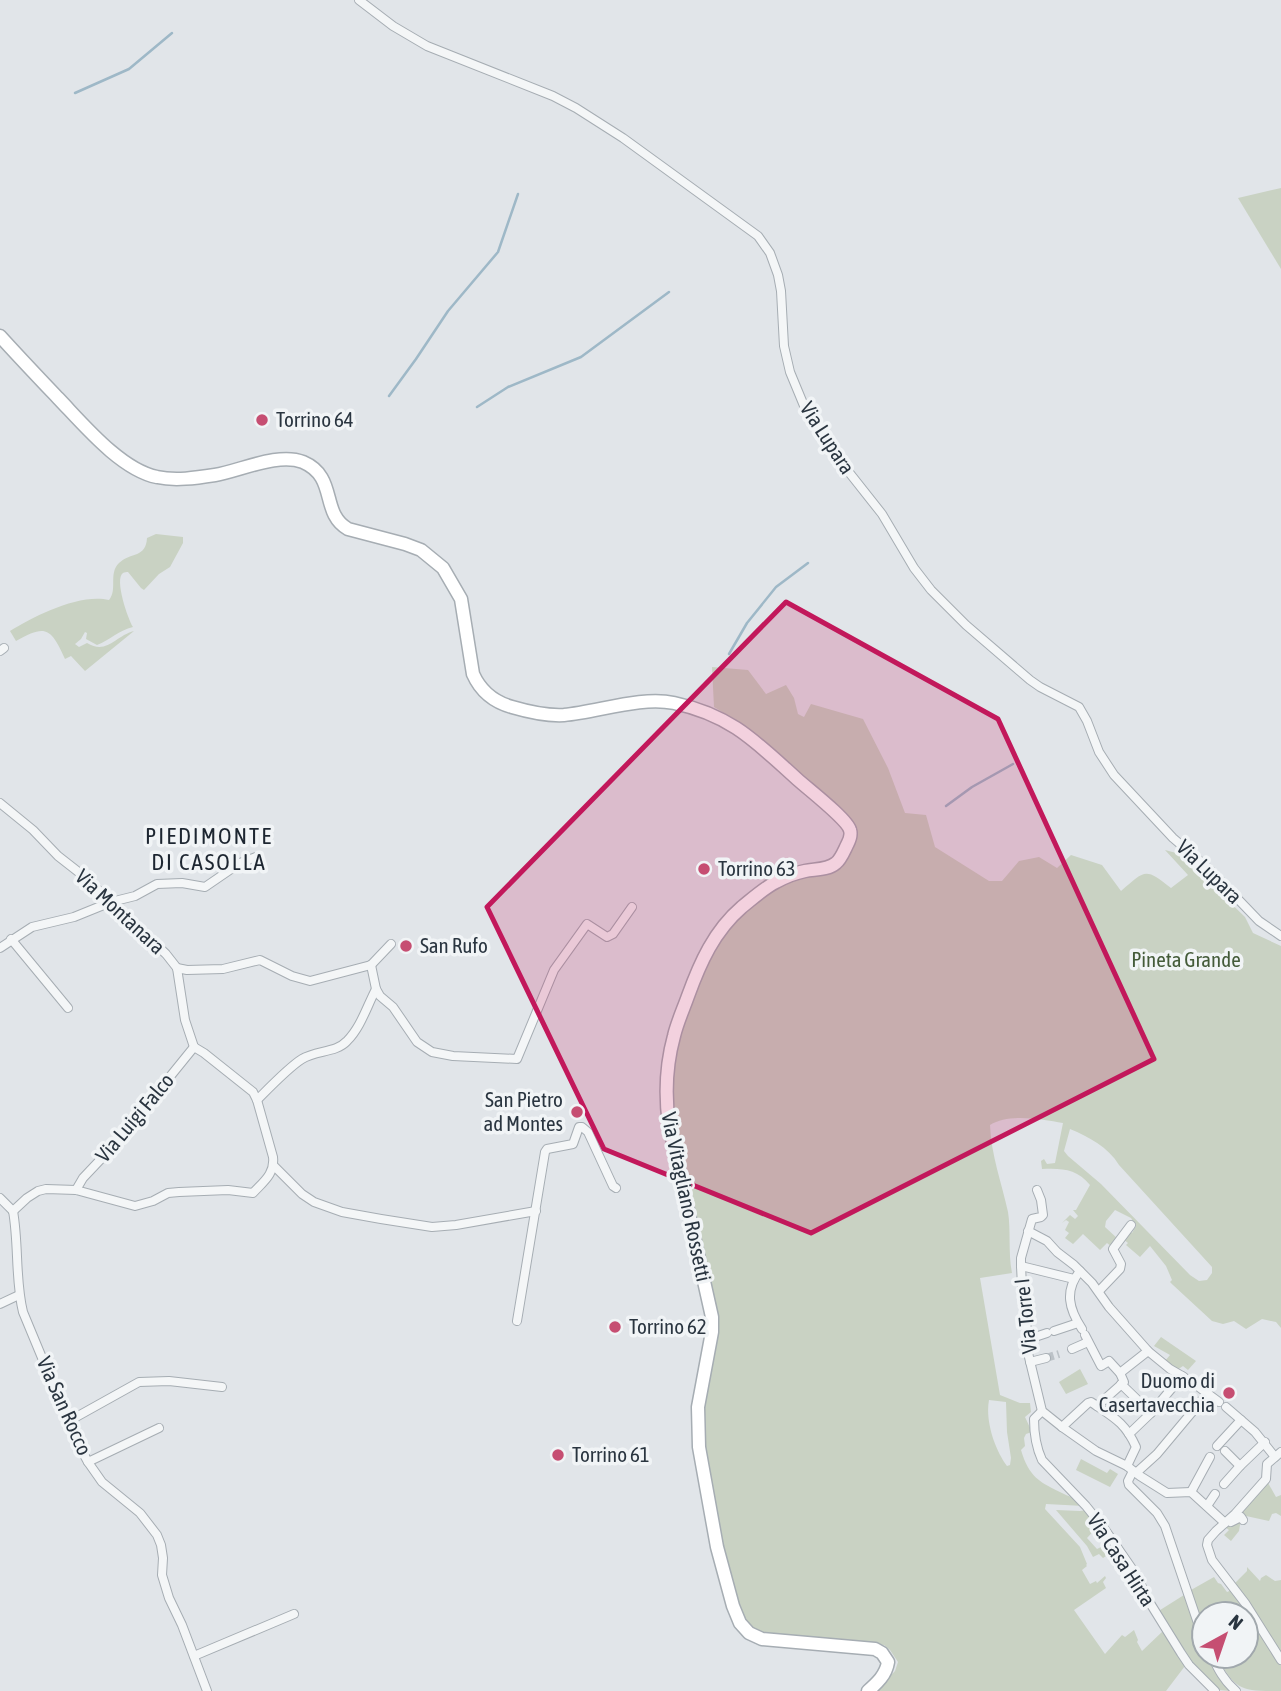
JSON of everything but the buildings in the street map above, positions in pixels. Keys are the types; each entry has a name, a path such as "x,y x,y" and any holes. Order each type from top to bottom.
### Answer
{"street":[{"name":"Via Lupara","path":"359,0 393,26 427,46 553,96 576,108 623,138 758,236 770,253 780,283 785,346 790,372 800,400 829,447 888,523 914,568 943,603 1030,681 1079,707 1099,752 1114,775 1173,838 1208,868 1259,921 1281,936"},
{"name":"Via Vitagliano Rossetti","path":"0,336 93,435 131,467 155,477 180,479 216,475 288,459 312,467 324,481 333,513 342,526 421,550 443,568 460,599 473,674 485,692 497,701 524,711 548,715 657,701 676,703 706,712 725,720 748,736 850,828 850,838 835,864 804,871 774,883 724,925 701,963 674,1036 666,1085 666,1107 712,1317 712,1332 698,1408 699,1447 717,1547 733,1606 740,1623 749,1633 762,1639 876,1649 888,1662 887,1669 868,1691"},
{"name":"Via Montanara","path":"0,803 33,830 166,954 177,968 185,1020 194,1047"},
{"path":"0,948 32,927 74,918 111,902 135,896 157,884 183,883 205,887 240,863 256,857"},
{"path":"371,965 380,996 393,1007 417,1042 432,1052 453,1056 517,1059 554,970 586,924 607,937 613,934 632,907"},
{"path":"11,939 68,1008"},
{"path":"177,968 223,969 260,960 292,976 310,981 371,965 391,944"},
{"path":"257,1100 302,1059 322,1051 337,1049 346,1042 360,1023 376,989"},
{"path":"0,1198 13,1211 38,1191 57,1189 76,1190 135,1206 169,1193 228,1190 253,1193 270,1175 274,1166 257,1100 253,1093 194,1047"},
{"name":"Via Luigi Falco","path":"76,1190 83,1178 118,1141 132,1118 194,1047"},
{"path":"517,1321 545,1152 550,1147 573,1144 579,1127 582,1127 588,1132 616,1188"},
{"path":"274,1166 302,1194 314,1202 342,1212 432,1227 536,1211"},
{"name":"Via Torre I","path":"1037,1190 1043,1213 1041,1217 1032,1218 1021,1266 1030,1362 1042,1411"},
{"name":"Via San Rocco","path":"13,1211 17,1235 19,1296 23,1312 88,1462 102,1482 140,1513 161,1545 162,1575 169,1598 207,1691"},
{"path":"1099,1291 1120,1269 1121,1264 1113,1249 1131,1225"},
{"path":"1028,1231 1049,1242 1077,1275 1099,1291 1109,1307 1148,1352 1183,1376 1129,1434"},
{"path":"1021,1266 1077,1275"},
{"path":"1077,1275 1070,1295 1074,1316 1101,1366 1109,1362 1124,1381 1097,1406"},
{"path":"0,1304 19,1296"},
{"path":"1029,1339 1051,1332 1083,1332"},
{"path":"1072,1349 1083,1332"},
{"path":"1120,1373 1148,1352"},
{"path":"1030,1362 1046,1358"},
{"path":"69,1421 139,1382 169,1381 222,1387"},
{"path":"1192,1382 1241,1420 1278,1455 1267,1464 1266,1479 1208,1540 1207,1545 1212,1560 1232,1584 1281,1660"},
{"path":"1121,1384 1151,1413"},
{"path":"1132,1470 1157,1454 1208,1393"},
{"path":"1062,1427 1091,1402 1121,1423 1136,1447 1129,1485 1157,1513 1165,1526 1190,1600"},
{"path":"1042,1411 1096,1451 1167,1493 1191,1492 1227,1521 1241,1517 1243,1520"},
{"name":"Via Casa Hirta","path":"1042,1411 1034,1419 1038,1451 1042,1460 1097,1518 1135,1573 1150,1604 1189,1665 1215,1691"},
{"path":"1240,1466 1220,1447 1241,1420"},
{"path":"88,1462 159,1428"},
{"path":"1224,1485 1265,1442"},
{"path":"1191,1492 1210,1457"},
{"path":"1207,1506 1215,1494"},
{"path":"194,1656 294,1614"},
{"path":"1219,1670 1228,1685 1236,1691"}],"highlighted area":[{"path":"786,602 998,719 1154,1059 811,1233 604,1149 487,907"}],"green space":[{"path":"1281,188 1281,269 1238,198"},
{"path":"156,534 183,537 183,543 170,567 144,590 128,572 123,573 121,591 133,627 97,645 86,639 85,632 75,644 79,647 87,643 100,647 106,646 134,631 85,671 71,656 65,659 56,641 46,632 34,632 16,641 10,631 44,613 85,600 109,600 112,596 116,567 141,552 147,538"},
{"name":"Pineta Grande","path":"712,667 748,670 766,694 786,685 794,698 798,714 804,717 811,704 863,719 888,768 905,813 926,815 935,847 989,881 1002,881 1019,861 1039,857 1057,868 1071,855 1102,865 1121,891 1145,874 1156,877 1171,888 1188,875 1165,850 1180,854 1245,917 1253,933 1281,946 1281,1328 1276,1322 1262,1319 1246,1329 1234,1321 1223,1324 1212,1321 1170,1282 1172,1280 1166,1266 1150,1246 1140,1257 1126,1245 1128,1243 1123,1239 1129,1231 1132,1233 1136,1226 1131,1218 1115,1210 1106,1221 1105,1227 1118,1239 1112,1247 1107,1243 1100,1250 1083,1234 1073,1244 1065,1238 1069,1233 1065,1230 1069,1222 1066,1220 1062,1223 1070,1215 1075,1219 1078,1216 1073,1210 1076,1210 1090,1185 1069,1171 1042,1169 1041,1161 1044,1159 1047,1164 1055,1163 1063,1123 1016,1118 990,1125 1008,1212 1012,1273 980,1278 1000,1395 1020,1403 1030,1403 1031,1412 1025,1417 1032,1432 1026,1434 1025,1446 1021,1450 1032,1473 1042,1482 1084,1506 1046,1504 1045,1509 1080,1547 1087,1564 1082,1570 1090,1584 1096,1581 1097,1583 1105,1576 1106,1578 1103,1582 1106,1588 1074,1610 1105,1654 1122,1635 1125,1637 1134,1630 1142,1651 1163,1631 1185,1666 1166,1691 876,1691 895,1671 898,1662 884,1645 767,1634 753,1628 744,1618 735,1598 726,1564 705,1458 703,1405 716,1333 675,1139 669,1089 676,1043 705,963 725,929 771,889 793,879 841,866 857,835 856,828 747,727 714,707","holes":["1070,1129 1091,1139 1109,1153 1212,1267 1212,1273 1207,1280 1199,1281 1190,1275 1101,1184 1068,1156 1064,1151","989,1400 1006,1402 1011,1458 1010,1465 1007,1466 992,1435 988,1417"]},
{"path":"1161,1337 1196,1361 1188,1370 1183,1366 1177,1370 1165,1361 1170,1355 1154,1346"},
{"path":"1080,1369 1088,1384 1066,1394 1059,1382"},
{"path":"1081,1459 1107,1473 1110,1469 1118,1474 1110,1487 1076,1470"},
{"path":"1267,1481 1276,1497 1281,1495 1281,1516 1272,1514 1269,1521 1246,1516 1241,1519 1239,1531 1231,1541 1224,1535 1229,1530 1225,1527"},
{"path":"1056,1510 1087,1510 1099,1525 1087,1538 1097,1549 1103,1546 1106,1556 1103,1558 1099,1554 1093,1557"},
{"path":"1247,1567 1260,1581 1266,1575 1275,1581 1281,1580 1281,1654 1260,1622 1260,1600 1246,1600 1235,1583 1247,1571"},
{"path":"1214,1577 1227,1592 1232,1590 1239,1600 1194,1600 1191,1590"},
{"path":"1184,1595 1190,1612 1190,1661 1157,1612"},
{"path":"1260,1632 1281,1663 1281,1691 1241,1687 1225,1670 1260,1670"},
{"path":"1199,1670 1215,1670 1231,1691 1219,1690"}],"waterway":[{"path":"75,93 129,69 172,33"},
{"path":"389,396 448,311 498,252 518,194"},
{"path":"477,407 508,387 581,357 669,292"},
{"path":"729,654 747,623 776,587 808,563"},
{"path":"946,806 972,787 1013,764"}],"tunnel":[{"path":"1046,1358 1059,1354"}],"place":[{"name":"Torrino 64","path":"262,420"},
{"name":"Torrino 63","path":"704,869"},
{"name":"San Rufo","path":"406,946"},
{"name":"San Pietro ad Montes","path":"577,1112"},
{"name":"Torrino 62","path":"615,1327"},
{"name":"Duomo di Casertavecchia","path":"1229,1393"},
{"name":"Torrino 61","path":"558,1455"}],"district":[{"name":"PIEDIMONTE DI CASOLLA","path":"209,849"}]}
